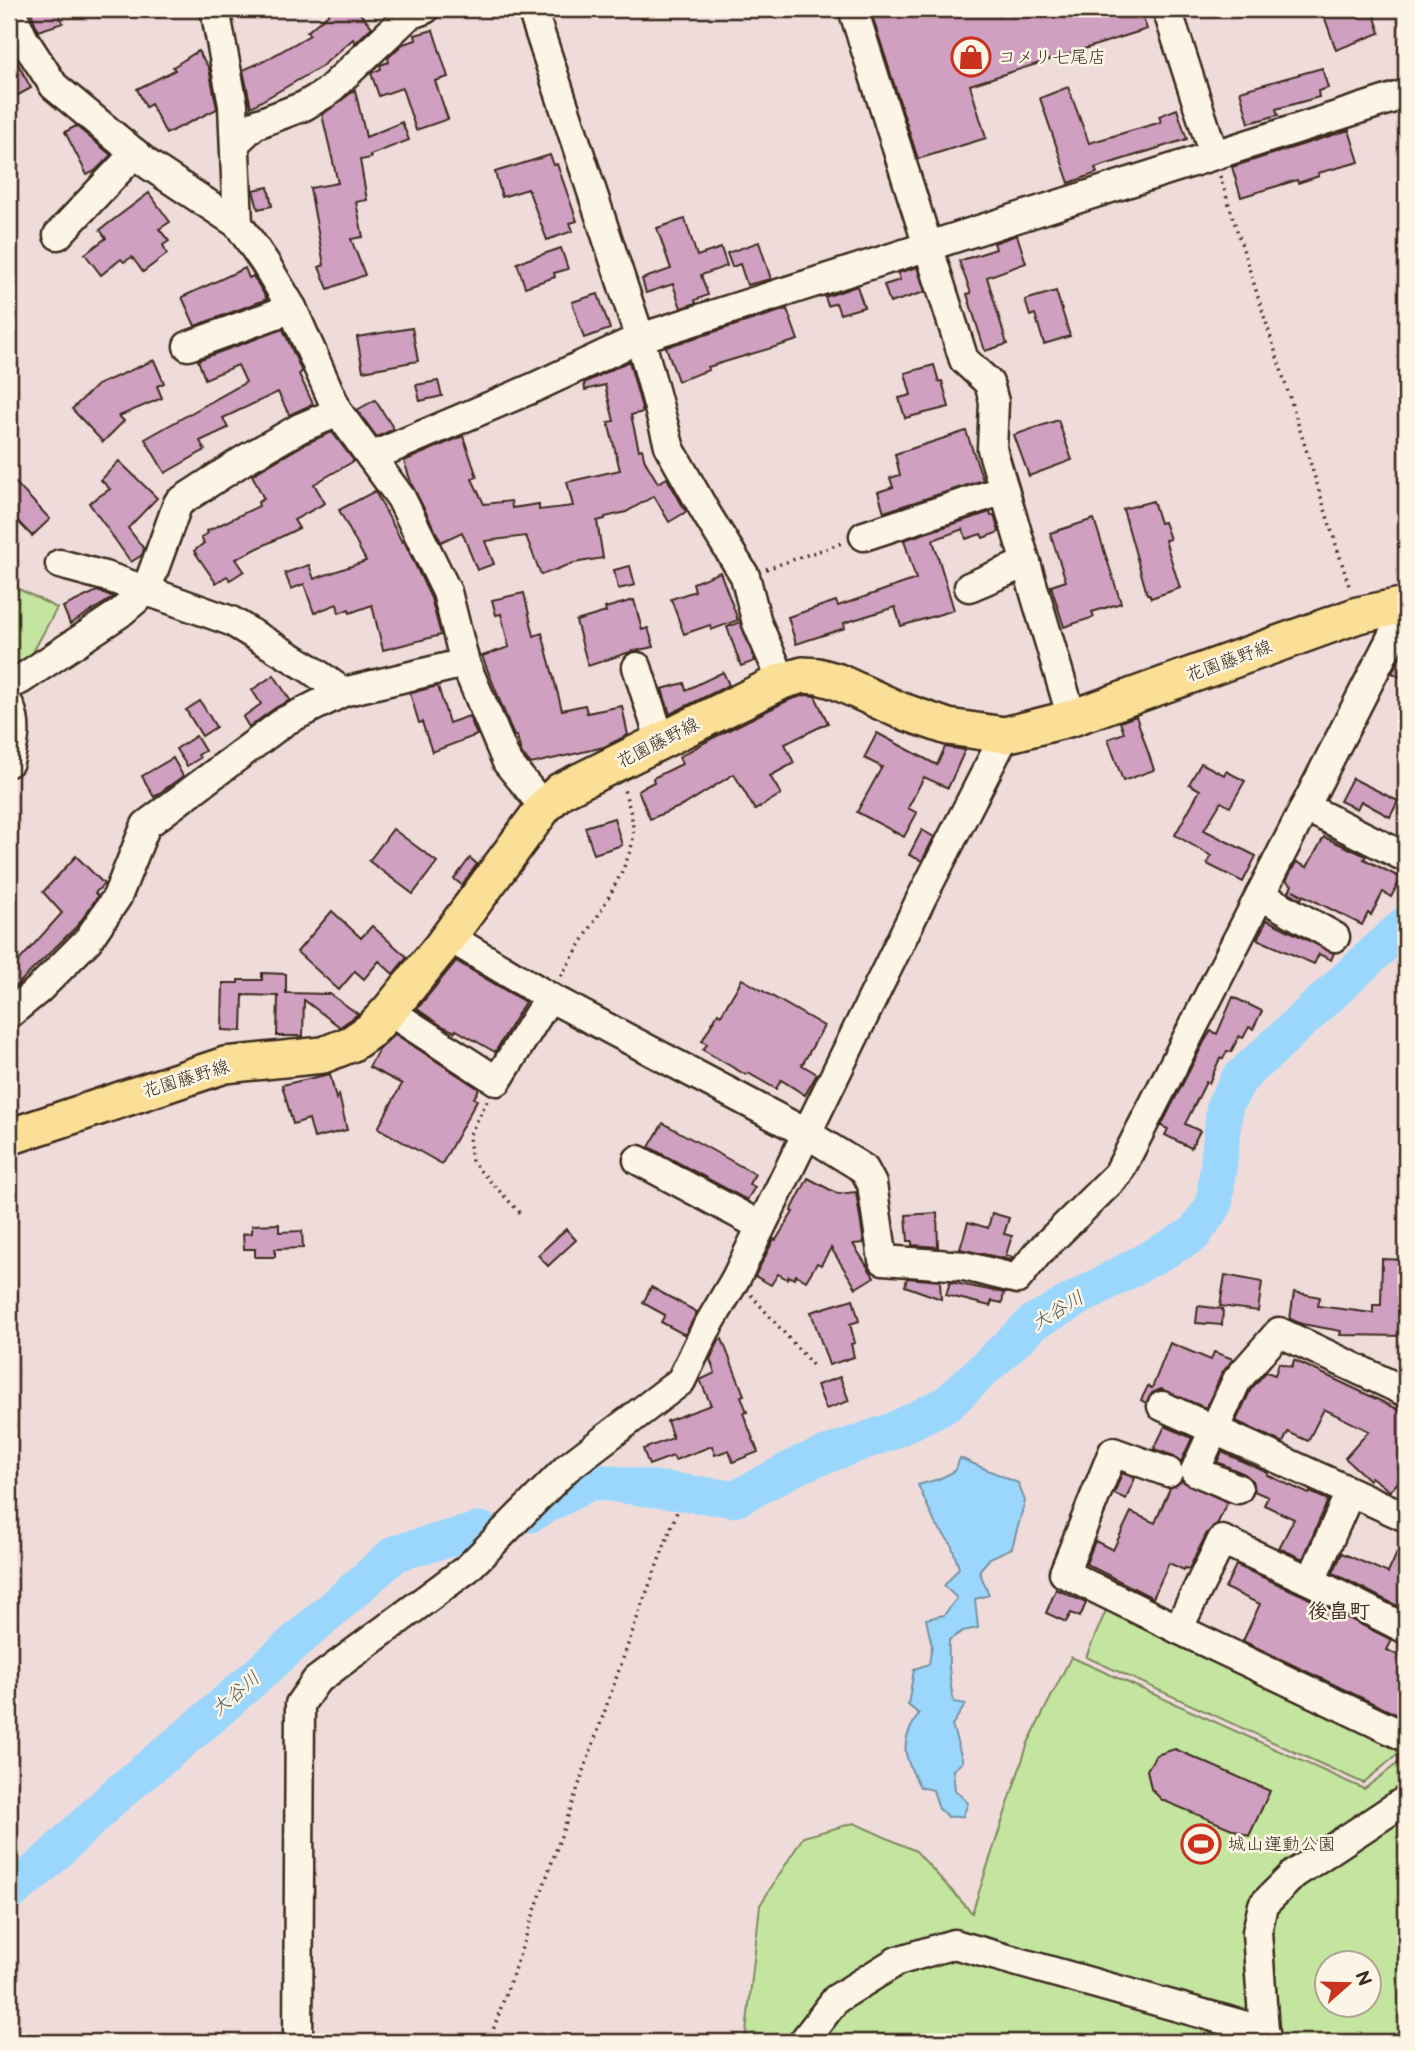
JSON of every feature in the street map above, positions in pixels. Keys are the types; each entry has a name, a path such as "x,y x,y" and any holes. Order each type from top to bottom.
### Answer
{"main road":[{"name":"花園藤野線","path":"9,1137 225,1065 324,1055 351,1044 371,1030 388,1011 449,937 544,807 560,791 782,681 818,676 948,727 1005,735 1072,718 1359,615 1406,607"}],"street":[{"path":"10,9 16,42 54,86 149,165 238,224 292,308 338,412 401,498 447,592 465,663 507,762 544,807"},
{"path":"215,9 233,105 238,224"},
{"path":"234,143 254,125 304,106 326,93 409,15 425,9"},
{"path":"532,9 640,338 670,449 745,576 757,623 782,681"},
{"path":"853,9 964,360 989,383 994,402 992,449 1072,718"},
{"path":"1167,9 1214,155"},
{"path":"371,457 533,388 640,338 928,244 1406,94"},
{"path":"58,234 135,153"},
{"path":"188,346 292,308"},
{"path":"9,684 20,680 120,613 146,591 178,503 289,434 338,412"},
{"path":"864,536 1004,490"},
{"path":"969,587 1026,563"},
{"path":"60,564 108,576 231,621 309,668 342,692"},
{"path":"449,937 549,997 806,1133 864,1169 872,1184 883,1260 964,1266 1017,1279 1038,1253 1118,1174 1406,607"},
{"path":"9,1014 38,990 88,940 117,897 146,825 285,720 342,692 465,663"},
{"path":"637,667 661,742"},
{"path":"9,705 16,733 9,762"},
{"path":"298,2042 300,1704 316,1681 468,1568 567,1468 681,1381 705,1331 736,1278 922,897 1005,735"},
{"path":"1305,807 1401,855"},
{"path":"1260,895 1335,937"},
{"path":"388,1011 498,1081 549,997"},
{"path":"638,1160 761,1226"},
{"path":"1238,1489 1195,1471 1237,1380 1279,1332 1406,1392"},
{"path":"1163,1406 1406,1517"},
{"path":"1168,1472 1113,1452 1064,1573 1406,1737"},
{"path":"1311,1581 1350,1492"},
{"path":"1178,1629 1222,1540 1406,1629"},
{"path":"803,2042 836,1999 897,1961 954,1944 1266,2037 1257,1932 1263,1905 1294,1874 1406,1800"}],"path":[{"path":"1214,155 1359,615"},
{"path":"745,576 864,536"},
{"path":"549,997 623,868 633,840 632,815 616,764"},
{"path":"498,1081 469,1136 472,1162 523,1216"},
{"path":"736,1278 815,1368"},
{"path":"489,2042 640,1610 677,1512"}],"green space":[{"path":"9,584 57,608 9,696"},
{"path":"1107,1608 1404,1749 1363,1783 1086,1657"},
{"name":"城山運動公園","path":"1071,1657 1364,1789 1406,1757 1406,2042 745,2042 760,1905 803,1837 854,1823 916,1851 972,1913 1028,1743"}],"water":[{"path":"960,1458 1018,1483 1025,1501 1012,1548 990,1558 979,1571 989,1595 975,1599 978,1628 963,1631 949,1640 949,1671 954,1702 966,1704 952,1725 963,1762 953,1770 955,1790 968,1803 963,1816 948,1817 939,1809 933,1790 920,1787 907,1758 906,1742 912,1724 919,1714 908,1705 914,1669 929,1664 932,1646 926,1619 944,1615 957,1598 944,1586 959,1568 951,1544 935,1523 918,1485 955,1471"}],"building":[{"path":"30,9 57,9 63,23 38,31"},
{"path":"334,9 356,9 372,27 355,43 353,39 321,67 251,107 243,70 310,35 307,32"},
{"name":"コメリ七尾店","path":"870,9 1140,9 1147,29 970,85 986,138 918,159"},
{"path":"1335,9 1363,9 1365,14 1373,11 1380,33 1336,50 1323,13"},
{"path":"433,30 448,77 435,81 448,119 416,130 402,88 379,96 371,73 381,69 380,65 389,62 388,58 403,44 416,40 415,35"},
{"path":"9,47 31,88 9,100"},
{"path":"198,51 209,68 217,109 166,134 151,104 146,107 137,89 175,70 173,67"},
{"path":"1322,68 1328,88 1318,91 1319,97 1276,109 1278,115 1249,123 1240,91"},
{"path":"1068,87 1089,143 1161,122 1159,116 1177,109 1187,139 1095,168 1097,173 1069,183 1040,98"},
{"path":"355,90 366,137 402,122 409,140 370,155 371,158 360,160 367,200 356,202 363,237 351,239 365,275 328,289 319,267 324,265 310,188 338,183 322,115"},
{"path":"76,126 111,155 87,175 65,132"},
{"path":"1349,130 1359,162 1318,173 1319,176 1298,183 1297,180 1241,197 1232,167"},
{"path":"550,155 554,165 557,164 577,221 570,223 573,231 547,240 528,189 502,197 495,172"},
{"path":"268,187 272,206 258,209 253,190"},
{"path":"149,193 170,222 159,229 169,241 163,245 167,254 143,272 132,257 124,262 121,259 101,275 85,254 106,238 100,230"},
{"path":"685,219 697,256 721,248 727,266 701,275 708,295 681,308 673,284 646,293 642,279 671,269 657,228"},
{"path":"1017,235 1026,263 987,277 1007,344 985,351 967,294 971,293 959,261 996,249 994,243"},
{"path":"759,242 771,279 747,285 740,264 732,267 727,253"},
{"path":"561,248 568,269 554,273 555,277 525,287 517,263"},
{"path":"917,267 925,292 890,303 884,285 900,280 898,273"},
{"path":"245,268 249,278 253,276 267,299 195,326 182,297"},
{"path":"857,286 864,307 840,314 836,303 828,306 825,297"},
{"path":"1056,291 1070,336 1044,344 1035,314 1030,316 1025,300"},
{"path":"598,294 610,329 584,338 572,302"},
{"path":"787,309 798,340 708,367 709,370 678,381 666,347"},
{"path":"412,328 418,361 363,371 357,337"},
{"path":"283,329 313,404 289,415 278,392 223,418 228,428 200,441 205,450 165,473 145,439 246,382 238,365 205,379 198,360"},
{"path":"154,360 164,383 157,386 162,398 119,416 124,421 103,442 72,409 97,385"},
{"path":"629,361 643,412 631,415 639,450 642,449 645,461 658,483 667,478 686,512 669,522 654,496 626,512 605,517 597,521 603,558 574,563 541,575 526,536 485,541 494,564 477,570 462,532 441,542 412,485 404,461 463,436 477,477 472,479 484,504 511,501 512,508 539,504 539,510 573,506 567,482 620,470 608,422 614,421 605,385 585,390 584,383"},
{"path":"934,365 939,382 942,381 949,407 905,418 899,398 911,395 905,373"},
{"path":"438,381 442,396 420,401 416,385"},
{"path":"375,400 394,429 377,437 357,410"},
{"path":"1058,420 1072,460 1029,476 1014,435"},
{"path":"966,431 983,480 884,512 878,492 893,487 890,478 900,475 895,454"},
{"path":"332,432 354,461 314,484 325,503 294,520 299,528 236,559 244,571 230,580 227,576 216,583 194,551 204,543 201,538 207,531 259,506 258,502 264,499 252,475 307,443"},
{"path":"119,461 157,498 128,528 144,549 142,555 131,562 89,503 110,489 101,480"},
{"path":"9,476 50,519 32,536 9,512"},
{"path":"375,491 402,542 404,541 431,598 441,635 383,650 372,605 350,613 349,609 339,613 337,604 314,613 304,584 291,589 285,573 309,565 314,579 366,561 339,510"},
{"path":"1153,501 1160,523 1164,522 1170,539 1165,540 1180,588 1151,598 1147,594 1123,509"},
{"path":"990,512 991,516 994,515 999,532 983,538 981,534 966,539 963,529 933,540 954,610 901,626 895,607 844,623 845,628 796,644 788,617 836,601 838,606 916,579 904,540"},
{"path":"1094,519 1121,603 1092,612 1094,617 1064,627 1051,586 1066,581 1050,533"},
{"path":"630,566 635,585 618,589 614,570"},
{"path":"720,572 738,620 711,630 710,625 684,634 671,599 695,591 693,583"},
{"path":"97,591 114,597 70,624 63,607"},
{"path":"524,593 534,636 542,633 562,710 585,705 587,713 622,706 628,735 604,747 531,764 521,753 517,736 514,736 482,656 509,647 501,614 496,615 492,600"},
{"path":"634,600 642,630 648,628 654,647 588,666 576,621 606,612 605,608"},
{"path":"740,622 755,661 741,666 727,627"},
{"path":"1406,645 1406,667 1401,677 1392,673"},
{"path":"723,672 729,685 670,714 662,689 684,683 686,690"},
{"path":"274,675 290,700 249,727 243,717 261,704 252,690"},
{"path":"438,686 449,723 469,716 477,735 432,752 410,693"},
{"path":"805,695 815,696 828,723 785,744 794,763 770,776 781,794 755,810 734,774 684,805 650,819 638,790 654,782 653,778 682,764 679,757 789,700"},
{"path":"200,701 216,727 202,736 186,710"},
{"path":"1136,716 1154,770 1123,781 1108,739 1124,733 1120,722"},
{"path":"877,733 937,765 945,747 965,750 948,788 924,777 908,808 917,813 904,837 857,812 882,767 864,758"},
{"path":"196,736 205,751 198,755 200,758 187,766 176,749"},
{"path":"173,758 183,776 154,797 142,776"},
{"path":"1201,763 1224,775 1226,771 1245,781 1230,807 1221,802 1204,830 1256,856 1243,882 1207,864 1211,856 1175,835 1200,790 1189,784"},
{"path":"1352,778 1398,801 1390,817 1361,801 1357,809 1340,801"},
{"path":"614,818 622,845 594,854 585,827"},
{"path":"393,829 437,862 413,894 369,861"},
{"path":"922,830 934,837 922,861 909,855"},
{"path":"1324,837 1366,856 1364,859 1401,878 1391,897 1383,892 1371,915 1368,913 1362,925 1293,890 1303,896 1301,899 1289,892 1292,885 1286,881 1296,862 1307,867"},
{"path":"76,856 104,884 95,893 98,896 78,925 14,988 9,984 9,953 19,961 62,913 43,892"},
{"path":"470,858 477,864 462,885 454,879"},
{"path":"332,911 361,938 372,926 407,957 393,974 379,961 364,979 355,971 339,990 297,952"},
{"path":"1267,920 1334,953 1331,960 1319,954 1314,964 1257,939"},
{"path":"456,961 525,1002 495,1052 456,1030 455,1032 442,1026 417,1009"},
{"path":"262,973 286,974 286,993 330,994 358,1014 340,1027 304,1000 303,1036 277,1036 278,996 243,995 242,1031 222,1030 223,983 262,980"},
{"path":"742,979 824,1026 802,1065 817,1074 805,1095 781,1080 776,1089 703,1050 707,1044 702,1041"},
{"path":"1233,997 1262,1011 1253,1029 1249,1027 1243,1038 1239,1036 1231,1052 1227,1051 1223,1059 1220,1058 1209,1083 1206,1082 1185,1124 1200,1131 1191,1148 1165,1135 1168,1129 1161,1126 1204,1042 1211,1031 1217,1034"},
{"path":"395,1034 479,1089 474,1098 477,1100 442,1164 378,1128 402,1084 369,1067 379,1049"},
{"path":"330,1074 336,1099 339,1095 347,1130 314,1138 309,1119 293,1124 282,1085"},
{"path":"663,1123 755,1174 749,1184 755,1187 747,1200 649,1147"},
{"path":"808,1178 838,1194 856,1192 864,1243 853,1244 874,1277 856,1288 831,1248 821,1265 817,1263 806,1281 796,1275 794,1279 789,1276 787,1279 778,1274 771,1285 755,1276 774,1239 776,1240 793,1212 791,1211"},
{"path":"937,1213 938,1247 912,1245 912,1241 908,1241 906,1215"},
{"path":"992,1213 1009,1218 1004,1234 1012,1236 1006,1255 1013,1257 1011,1260 960,1249 968,1222 988,1228"},
{"path":"279,1224 279,1232 302,1231 303,1248 275,1249 275,1257 255,1257 255,1249 244,1249 243,1234 252,1233 252,1225"},
{"path":"566,1229 576,1240 548,1266 538,1255"},
{"path":"1382,1259 1406,1260 1406,1336 1340,1335 1341,1331 1302,1324 1290,1319 1294,1292 1320,1297 1318,1306 1373,1313 1373,1305 1381,1305"},
{"path":"1225,1275 1262,1282 1258,1311 1220,1306"},
{"path":"907,1278 940,1281 941,1299 905,1286"},
{"path":"950,1282 1004,1293 1002,1303 992,1301 990,1306 946,1295"},
{"path":"651,1287 697,1312 685,1335 661,1322 665,1315 643,1303"},
{"path":"853,1299 859,1321 850,1324 855,1343 851,1344 854,1357 829,1365 811,1312"},
{"path":"1198,1306 1223,1309 1222,1325 1196,1323"},
{"path":"722,1339 744,1395 741,1396 747,1412 743,1413 758,1452 733,1462 729,1450 715,1455 712,1446 675,1460 673,1456 649,1465 643,1449 673,1438 667,1421 711,1405 700,1380 715,1373 710,1359"},
{"path":"1170,1343 1211,1360 1214,1352 1233,1359 1222,1373 1206,1408 1161,1389 1152,1393 1146,1403 1141,1400 1148,1386 1152,1388"},
{"path":"1294,1360 1406,1413 1406,1474 1390,1491 1371,1477 1369,1480 1345,1458 1369,1431 1324,1409 1308,1441 1288,1432 1283,1443 1236,1421 1251,1389 1266,1372 1275,1375 1279,1363 1292,1367"},
{"path":"840,1377 849,1401 826,1409 817,1385"},
{"path":"1165,1426 1192,1438 1181,1462 1174,1456 1154,1449"},
{"path":"1222,1452 1268,1473 1267,1475 1328,1500 1303,1559 1279,1548 1294,1519 1264,1505 1268,1497 1254,1491 1252,1480 1245,1474 1217,1462"},
{"path":"1122,1473 1135,1478 1126,1499 1114,1494"},
{"path":"1182,1481 1227,1502 1217,1525 1207,1533 1189,1569 1184,1570 1169,1563 1153,1598 1086,1564 1095,1541 1113,1550 1131,1512 1155,1523 1170,1488"},
{"path":"1406,1533 1405,1610 1333,1573 1342,1553 1388,1573"},
{"path":"1236,1565 1392,1640 1387,1650 1406,1659 1406,1719 1243,1641 1260,1604 1225,1588"},
{"path":"1056,1589 1086,1603 1080,1617 1071,1613 1066,1622 1046,1613"},
{"path":"1175,1749 1270,1791 1249,1836 1162,1800 1151,1789 1147,1770 1156,1755"}],"waterway":[{"name":"大谷川","path":"530,1514 591,1481 735,1499 801,1464 892,1431 947,1404 1034,1322 1193,1235 1214,1205 1225,1105 1239,1079 1406,924"},
{"name":"大谷川","path":"9,1893 40,1868 115,1796 202,1724 396,1553 481,1530"}],"place":[{"name":"コメリ七尾店","path":"971,57"},
{"name":"城山運動公園","path":"1201,1844"}],"district":[{"name":"後畠町","path":"1339,1611"}]}
